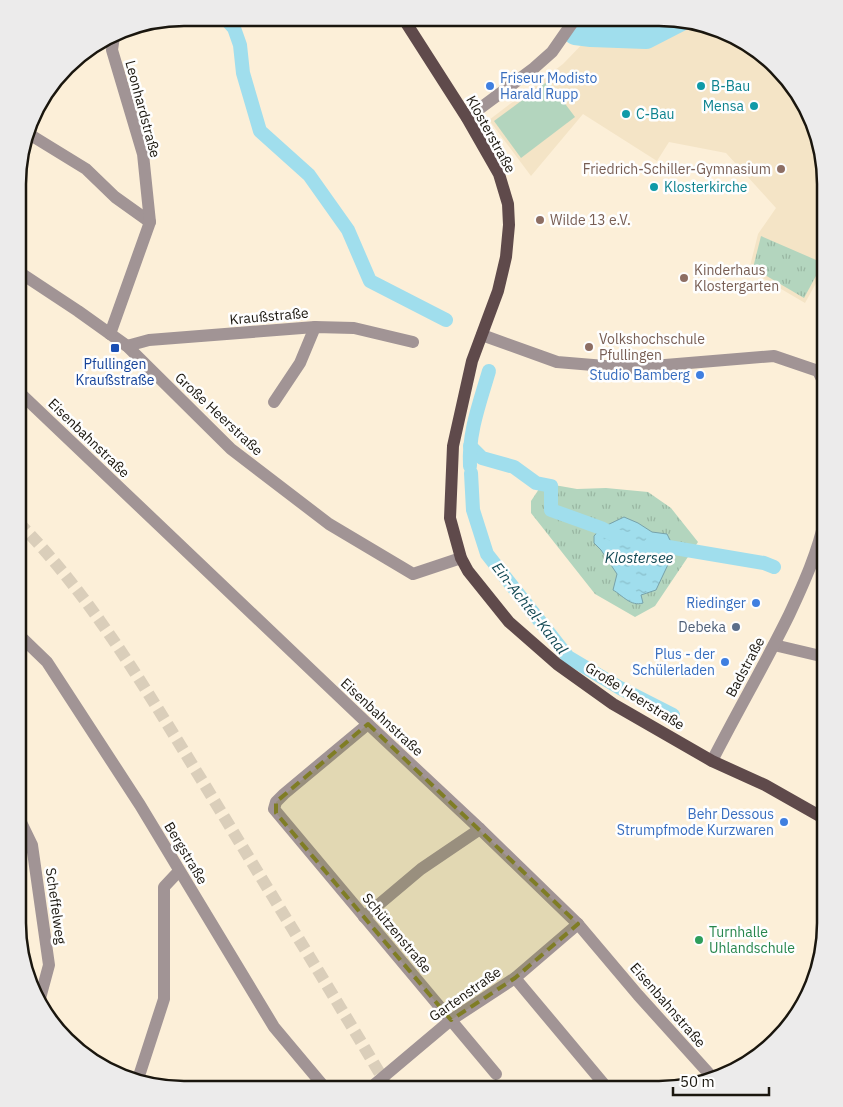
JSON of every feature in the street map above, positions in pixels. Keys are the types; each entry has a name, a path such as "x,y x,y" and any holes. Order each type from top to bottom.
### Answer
{"main road":[{"name":"Klosterstraße","path":"407,26 467,118 499,174 508,204 509,226 506,257 498,291 482,336"},
{"name":"Große Heerstraße","path":"482,336 472,361 453,446 450,518 461,558 468,571 504,616 557,664 613,704 712,761 765,785 816,814"}],"street":[{"path":"467,118 534,68 552,52 570,26"},
{"name":"Leonhardstraße","path":"110,334 150,222 143,154 112,50 113,43"},
{"path":"34,137 86,169 115,197 150,222"},
{"name":"Große Heerstraße","path":"26,277 127,346 231,449 329,524 413,574 461,558"},
{"path":"274,402 300,363 315,327"},
{"name":"Kraußstraße","path":"127,346 149,340 315,327 354,328 413,342"},
{"path":"482,336 557,362 629,368 774,356 817,366"},
{"name":"Eisenbahnstraße","path":"26,400 480,828 578,924 638,995 708,1072"},
{"name":"Badstraße","path":"712,761 774,645 802,587 817,547"},
{"name":"Bergstraße","path":"26,641 48,662 140,805 274,1027 320,1081"},
{"path":"774,645 816,655"},
{"name":"Schützenstraße","path":"368,724 278,800 274,805 276,813 496,1074"},
{"path":"364,917 421,869 480,828"},
{"name":"Scheffelweg","path":"26,833 32,845 49,965 42,991"},
{"path":"140,1074 164,999 164,886 179,871"},
{"name":"Gartenstraße","path":"379,1081 451,1020 514,978 578,924"},
{"path":"514,978 601,1081"}],"highlighted area":[{"path":"368,724 578,924 515,978 451,1020 276,813 276,802"}],"shaded area":[{"name":"Friedrich-Schiller-Gymnasium","path":"666,27 700,32 719,38 763,65 778,80 790,97 800,114 808,134 814,154 817,184 817,282 805,303 749,270 758,234 776,208 726,153 669,142 657,161 583,114 531,176 489,120 563,64 591,35 646,37"}],"green space":[{"path":"548,81 575,117 521,158 494,121"},
{"path":"761,236 817,260 817,274 804,298 753,268"},
{"path":"543,483 577,489 606,488 648,492 671,508 698,542 655,606 635,617 595,594 531,513 531,501"}],"water":[{"name":"Klostersee","path":"624,517 652,532 667,534 671,542 668,554 672,556 656,590 641,595 643,603 639,604 631,602 613,590 617,574 594,543 594,536 601,528"}],"waterway":[{"path":"232,26 240,45 243,73 260,131 309,175 348,230 370,281 446,320"},
{"path":"575,33 646,37 666,27"},
{"path":"470,466 473,430 489,371"},
{"path":"470,446 482,458 514,467 536,483 551,486 551,510 601,528 618,537"},
{"name":"Ein-Achtel-Kanal","path":"471,473 473,510 487,554 568,657 620,688 673,715"},
{"path":"651,544 764,563 774,567"}],"tunnel":[{"path":"26,531 72,583 120,649 384,1081"}],"place":[{"name":"Friseur Modisto Harald Rupp","path":"490,86"},
{"name":"B-Bau","path":"701,86"},
{"name":"Mensa","path":"754,106"},
{"name":"C-Bau","path":"626,114"},
{"name":"Friedrich-Schiller-Gymnasium","path":"781,169"},
{"name":"Klosterkirche","path":"654,187"},
{"name":"Wilde 13 e.V.","path":"540,220"},
{"name":"Kinderhaus Klostergarten","path":"684,278"},
{"name":"Volkshochschule Pfullingen","path":"589,347"},
{"name":"Pfullingen Kraußstraße","path":"115,348"},
{"name":"Studio Bamberg","path":"700,375"},
{"name":"Riedinger","path":"756,603"},
{"name":"Debeka","path":"736,627"},
{"name":"Plus - der Schülerladen","path":"725,662"},
{"name":"Behr Dessous Strumpfmode Kurzwaren","path":"784,822"},
{"name":"Turnhalle Uhlandschule","path":"699,940"}]}
